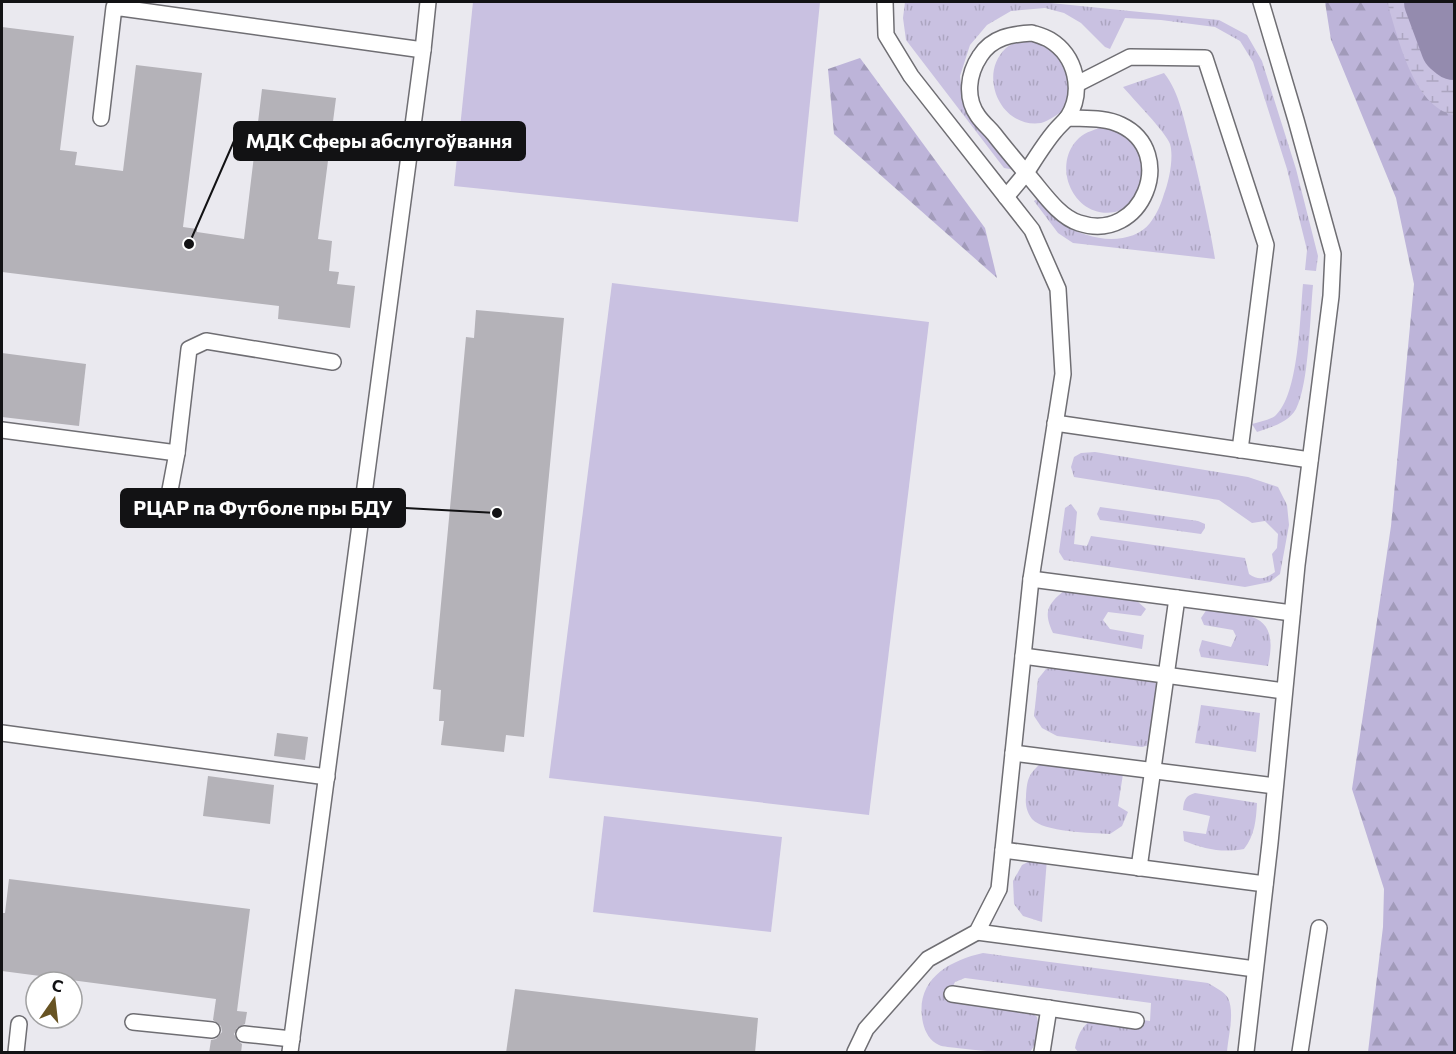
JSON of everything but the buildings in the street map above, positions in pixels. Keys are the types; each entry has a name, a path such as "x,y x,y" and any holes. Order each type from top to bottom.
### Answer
{"lane":[{"path":"244,1034 291,1046 428,2"},
{"path":"855,1053 866,1029 928,959 976,932 999,889 1031,579 1063,374 1058,289 1032,230 906,68 886,35 885,2"},
{"path":"1246,1053 1292,613 1331,296 1333,254 1261,2"},
{"path":"101,118 114,7 423,50"},
{"path":"1006,197 1026,173 1055,130 1067,118 1075,102 1077,84 1073,66 1064,51 1049,40 1032,33 1014,34 998,39 983,50 974,65 969,82 971,99 977,115 1026,173 1062,214 1077,223 1095,226 1112,224 1128,216 1140,204 1148,188 1150,170 1146,152 1137,136 1123,125 1105,119 1067,118"},
{"path":"1077,84 1130,57 1205,58 1266,246 1240,450"},
{"path":"167,506 177,453 189,349 206,341 333,362"},
{"path":"1055,423 1310,460"},
{"path":"2,430 177,453"},
{"path":"1031,579 1292,613"},
{"path":"1139,868 1177,598"},
{"path":"1023,656 1284,691"},
{"path":"2,733 327,777"},
{"path":"1013,753 1275,786"},
{"path":"1003,850 1265,885"},
{"path":"1300,1053 1319,928"},
{"path":"976,932 1255,969"},
{"path":"952,994 1136,1021"},
{"path":"1042,1053 1049,1008"},
{"path":"133,1022 212,1030"},
{"path":"16,1053 19,1024"}],"green space":[{"path":"473,2 820,2 798,222 454,186"},
{"path":"905,2 1041,2 1219,20 1247,35 1262,61 1296,169 1318,256 1316,271 1305,270 1307,250 1287,169 1253,62 1240,41 1215,27 1125,18 1110,49 1105,47 1081,23 1064,13 1045,8 1011,11 987,25 970,45 960,76 962,95 1015,170 1004,168 906,40 903,18"},
{"path":"1325,2 1454,2 1454,1052 1368,1052 1383,927 1384,889 1352,789 1391,526 1414,284 1396,198 1331,40"},
{"path":"1387,2 1454,2 1454,115 1440,109 1428,99 1418,85 1402,51"},
{"path":"1032,37 1074,64 1066,109 1041,123 1027,123 1015,118 998,98 994,85 994,72 998,59 1006,48"},
{"path":"860,58 985,228 997,278 834,134 828,69"},
{"path":"1164,73 1174,89 1184,117 1215,259 1073,243 1058,233 1034,201 1042,196 1065,224 1085,234 1109,239 1132,236 1142,231 1155,216 1168,183 1171,149 1162,131 1123,87"},
{"path":"1105,126 1134,135 1148,153 1140,198 1115,212 1100,212 1088,208 1071,188 1067,175 1067,162 1071,149 1079,138"},
{"path":"612,283 929,322 869,815 549,778"},
{"path":"1303,284 1313,285 1306,367 1300,398 1293,414 1288,418 1257,432 1252,424 1275,416 1283,406 1289,391 1297,354"},
{"path":"1095,452 1248,477 1278,487 1287,505 1289,525 1280,574 1270,582 1245,587 1064,560 1059,552 1065,508 1071,504 1077,512 1074,544 1087,546 1091,536 1245,558 1249,574 1259,578 1265,578 1275,572 1272,554 1277,548 1278,534 1265,521 1252,523 1219,500 1074,477 1071,467 1074,457 1081,453"},
{"path":"1100,507 1198,521 1205,524 1205,528 1201,534 1100,520 1097,514"},
{"path":"1064,591 1137,601 1146,609 1141,616 1108,612 1103,620 1110,629 1144,635 1142,649 1053,633 1048,620 1048,610 1053,601"},
{"path":"1207,609 1248,616 1265,626 1271,648 1268,666 1201,657 1199,650 1202,640 1231,647 1236,636 1233,630 1204,625 1201,618"},
{"path":"1062,666 1142,677 1159,683 1153,744 1142,747 1057,736 1042,728 1034,716 1038,679 1046,669"},
{"path":"1201,705 1260,713 1256,752 1195,743"},
{"path":"1040,764 1123,774 1118,806 1128,812 1122,826 1110,834 1080,832 1046,827 1032,819 1026,805 1027,786 1033,771"},
{"path":"1195,793 1257,803 1253,833 1244,849 1213,850 1184,841 1183,831 1206,834 1210,816 1183,810 1186,799"},
{"path":"604,816 782,837 771,932 593,912"},
{"path":"1034,859 1047,859 1042,922 1023,916 1014,904 1013,881 1022,865"},
{"path":"983,953 1208,983 1224,993 1230,1004 1231,1018 1227,1052 1078,1052 1075,1048 1079,1034 1094,1019 1114,1016 1150,1021 1151,1003 965,978 955,982 952,988 1027,1008 1037,1017 1041,1036 1030,1052 983,1051 939,1045 928,1036 925,1030 922,1008 924,995 936,975 957,961"}],"waterway":[{"path":"1431,2 1448,48 1454,53"}],"place":[{"name":"МДК Сферы абслугоўвання","path":"189,244"},
{"name":"РЦАР па Футболе пры БДУ","path":"497,513"}]}
